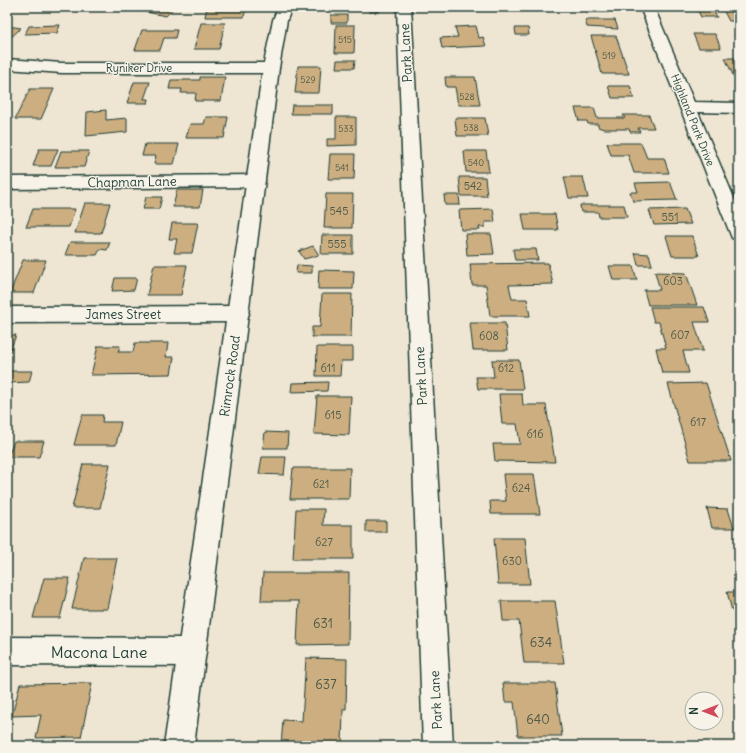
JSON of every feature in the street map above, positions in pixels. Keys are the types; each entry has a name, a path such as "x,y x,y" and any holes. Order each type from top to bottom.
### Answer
{"street":[{"name":"Rimrock Road","path":"179,746 239,314 271,68 280,20 285,7"},
{"name":"Park Lane","path":"404,7 438,746"},
{"name":"Highland Park Drive","path":"647,7 739,233"},
{"name":"Ryniker Drive","path":"7,64 62,68 271,68"},
{"path":"688,107 739,108"},
{"name":"Chapman Lane","path":"7,184 256,181"},
{"name":"James Street","path":"7,315 239,314"},
{"name":"Macona Lane","path":"7,651 192,652"}],"building":[{"path":"52,7 74,7 73,9 51,9"},
{"path":"133,7 175,7 166,16 131,9"},
{"path":"207,7 246,7 244,17 205,17"},
{"path":"369,7 379,7 379,12 369,12"},
{"path":"585,7 607,7 608,12 587,12"},
{"path":"696,7 735,7 739,15 739,21 729,21 722,8 712,8 717,17 701,17"},
{"path":"331,15 347,15 347,23 331,23"},
{"path":"585,20 615,20 618,29 587,27"},
{"path":"201,23 225,23 219,49 194,49"},
{"path":"60,25 57,33 25,34 29,26"},
{"path":"336,25 355,25 354,53 335,53"},
{"path":"7,26 21,28 7,41"},
{"path":"476,26 479,38 483,37 486,46 442,48 440,38 458,37 455,27"},
{"path":"515,28 528,28 529,35 516,35"},
{"path":"142,30 177,30 175,38 164,38 160,50 135,50"},
{"path":"693,34 715,34 721,48 699,48"},
{"path":"591,36 616,36 629,74 602,74"},
{"path":"725,58 739,58 739,88"},
{"path":"337,60 355,60 354,68 336,68"},
{"path":"298,66 321,66 319,93 295,93"},
{"path":"200,77 225,77 221,101 195,101 196,93 181,93 182,89 169,89 171,80 200,80"},
{"path":"445,77 475,77 480,105 458,105 455,87 446,87"},
{"path":"134,82 150,82 144,99 149,99 148,103 127,103"},
{"path":"608,86 630,86 634,98 612,98"},
{"path":"30,89 54,89 41,119 15,119"},
{"path":"292,105 333,105 333,114 291,114"},
{"path":"575,108 594,108 597,118 625,118 623,115 649,115 654,128 638,128 640,132 630,132 629,129 604,129 598,127 598,124 588,124 587,121 579,121"},
{"path":"106,110 106,120 127,118 127,132 86,136 87,112"},
{"path":"206,117 228,117 224,138 186,138 190,124 204,124"},
{"path":"336,117 356,117 356,145 327,146 327,139 336,139"},
{"path":"455,118 485,118 488,136 457,136"},
{"path":"607,143 641,143 647,158 664,158 669,173 634,173 628,155 611,155"},
{"path":"145,144 179,144 174,164 154,164 156,156 142,156"},
{"path":"39,149 58,149 51,166 33,166"},
{"path":"61,151 89,151 84,167 55,167"},
{"path":"464,151 486,151 489,172 466,172"},
{"path":"330,154 355,154 354,179 328,179"},
{"path":"459,177 485,177 487,196 461,196"},
{"path":"564,177 583,177 588,198 569,198"},
{"path":"670,182 677,200 633,201 630,192 638,192 635,183"},
{"path":"177,190 203,190 200,207 173,207"},
{"path":"326,194 353,194 352,228 324,228"},
{"path":"444,195 459,195 460,205 445,205"},
{"path":"146,197 162,197 159,209 143,209"},
{"path":"85,203 110,203 101,233 75,233"},
{"path":"580,205 624,205 627,217 599,217 598,212 581,212"},
{"path":"33,209 75,209 69,227 26,227"},
{"path":"493,209 495,222 485,222 485,227 479,227 480,230 461,230 459,210"},
{"path":"685,209 691,224 654,225 649,210"},
{"path":"522,214 555,214 558,230 525,230"},
{"path":"172,223 198,223 192,253 174,253 177,239 169,239"},
{"path":"465,234 491,234 494,254 467,255"},
{"path":"322,235 353,235 353,254 321,254"},
{"path":"666,236 692,236 699,256 672,256"},
{"path":"70,242 110,242 107,250 100,249 97,255 65,255"},
{"path":"313,246 319,255 304,259 299,251"},
{"path":"513,249 536,249 538,260 515,260"},
{"path":"635,253 649,254 652,265 638,265"},
{"path":"23,260 46,260 34,293 10,293"},
{"path":"548,263 553,284 509,285 512,299 527,299 530,316 490,316 486,285 472,285 470,264"},
{"path":"154,265 187,265 181,295 147,295"},
{"path":"297,265 312,266 312,273 296,273"},
{"path":"609,266 633,266 637,280 613,280"},
{"path":"319,270 354,271 353,289 318,289"},
{"path":"655,272 686,273 697,305 648,305 644,290 660,290"},
{"path":"115,278 137,278 134,290 112,291"},
{"path":"322,294 352,294 351,337 312,337 312,327 320,327"},
{"path":"650,307 704,307 709,322 694,322 703,351 683,351 689,373 662,373 656,348 666,348 659,322 654,322"},
{"path":"470,323 505,323 508,350 473,350"},
{"path":"7,335 16,335 7,360"},
{"path":"135,343 168,343 166,357 174,357 171,374 91,375 98,346 120,346 118,352 133,352"},
{"path":"317,347 353,347 353,361 341,361 340,376 316,376"},
{"path":"492,360 519,360 523,389 478,389 476,377 494,377"},
{"path":"7,371 32,371 29,382 7,383"},
{"path":"328,382 327,391 291,392 292,383"},
{"path":"706,383 731,461 690,461 668,384"},
{"path":"499,394 522,394 523,405 546,405 555,462 495,461 493,444 520,444 517,424 502,424"},
{"path":"317,396 351,396 349,435 314,434"},
{"path":"82,415 103,415 102,422 121,422 116,445 74,445"},
{"path":"265,432 288,433 287,448 263,448"},
{"path":"14,441 44,441 39,457 8,457"},
{"path":"262,457 286,457 284,475 259,474"},
{"path":"83,464 110,464 100,508 72,508"},
{"path":"293,468 350,468 349,499 290,499"},
{"path":"503,474 534,474 540,514 491,514 490,501 506,501"},
{"path":"707,508 728,509 734,528 712,528"},
{"path":"296,509 324,509 323,525 353,525 353,559 293,559"},
{"path":"366,521 386,521 386,532 366,532"},
{"path":"494,538 525,538 530,584 498,584"},
{"path":"84,558 117,558 107,609 72,609"},
{"path":"263,573 349,573 348,644 297,645 299,601 261,601"},
{"path":"44,578 70,578 60,618 33,618"},
{"path":"727,592 739,592 739,611 732,611"},
{"path":"501,601 555,601 564,663 524,663 519,621 503,621"},
{"path":"306,658 347,659 346,709 343,709 342,746 281,746 283,720 302,721"},
{"path":"92,683 81,737 36,738 41,715 12,716 20,684"},
{"path":"503,683 555,683 562,736 518,736 514,702 505,702"},
{"path":"505,744 542,744 542,746 505,746"}]}
